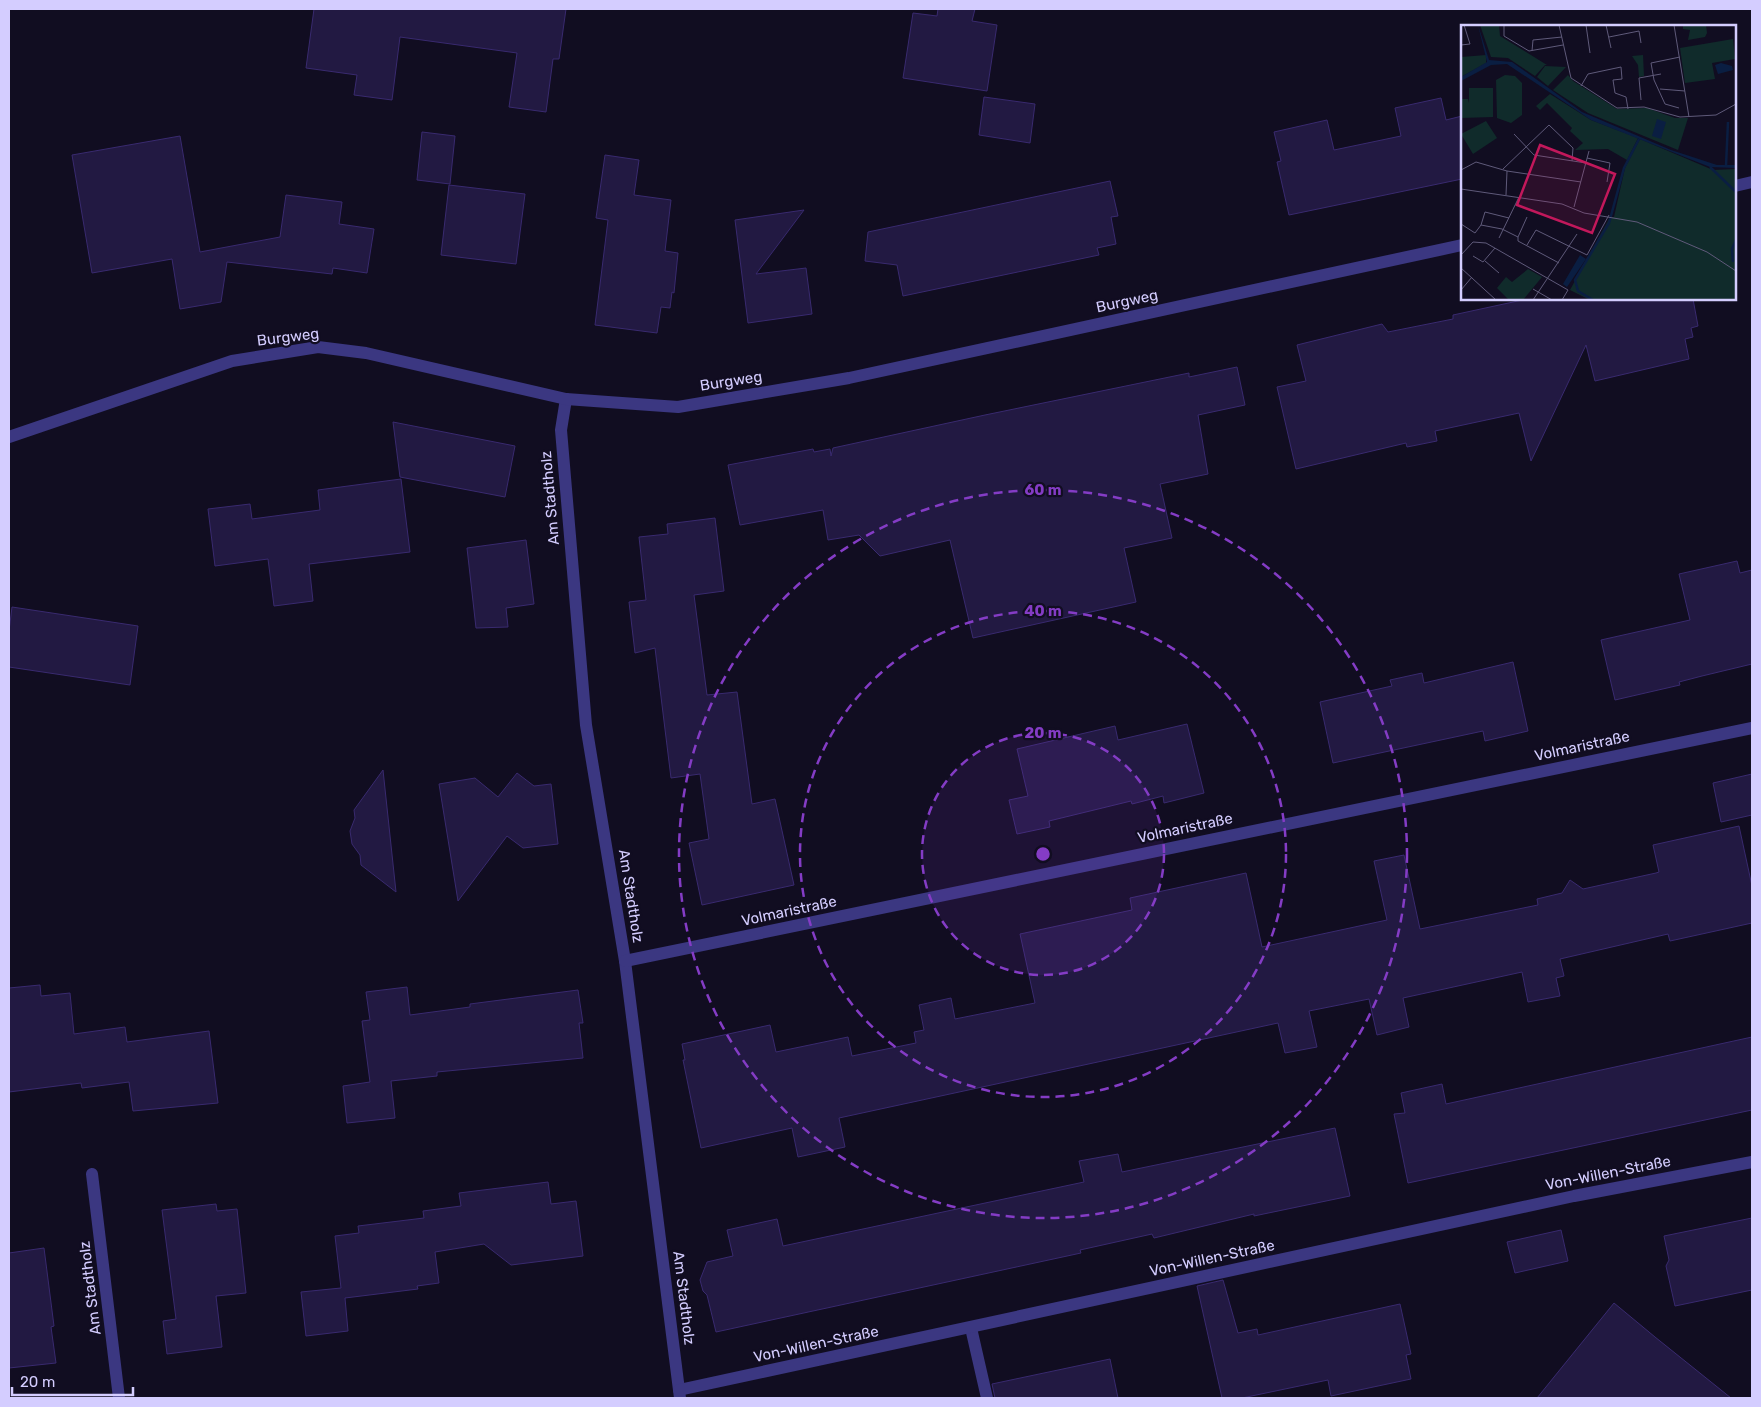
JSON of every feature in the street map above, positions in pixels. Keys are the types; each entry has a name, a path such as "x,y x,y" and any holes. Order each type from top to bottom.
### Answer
{"street":[{"path":"1736,186 1752,182"},
{"name":"Burgweg","path":"9,437 232,361 318,347 366,352 566,399 678,406 849,378 1461,245"},
{"name":"Am Stadtholz","path":"566,399 560,430 586,725 625,961 679,1394"},
{"name":"Volmaristraße","path":"625,961 1752,728"},
{"name":"Von-Willen-Straße","path":"679,1394 1574,1196 1752,1162"},
{"name":"Am Stadtholz","path":"92,1174 119,1398"},
{"path":"971,1328 987,1398"}],"building":[{"path":"314,9 566,9 559,59 553,59 546,112 509,107 517,53 400,37 392,100 354,95 357,75 306,68"},
{"path":"938,9 975,9 972,21 997,25 987,91 903,78 913,13 937,16"},
{"path":"984,97 1035,104 1030,143 979,135"},
{"path":"1441,98 1446,120 1461,116 1461,179 1289,215 1277,162 1281,161 1274,132 1327,120 1334,150 1401,136 1395,108"},
{"path":"422,132 455,136 450,184 417,180"},
{"path":"180,136 200,252 280,237 286,195 342,202 339,224 374,229 367,273 333,268 332,274 227,262 221,302 180,309 172,259 92,273 72,155"},
{"path":"605,155 639,160 634,195 671,200 665,251 678,253 674,293 672,292 670,308 661,307 657,333 595,325 608,220 596,218"},
{"path":"1110,181 1118,216 1111,217 1116,244 1097,248 1099,255 903,296 897,265 865,261 868,232"},
{"path":"449,185 525,194 516,264 441,255"},
{"path":"804,210 756,274 806,268 812,314 748,323 735,220"},
{"path":"1522,300 1693,300 1698,326 1691,328 1693,337 1685,339 1689,359 1595,381 1586,345 1531,461 1519,413 1435,431 1437,441 1407,447 1406,443 1296,469 1277,387 1306,381 1297,345 1382,324 1388,332 1453,319 1453,315"},
{"path":"1237,367 1245,405 1198,415 1208,474 1160,484 1172,538 1124,548 1136,602 973,638 950,540 880,556 859,535 828,540 823,510 740,525 728,465 813,449 814,452 830,449 831,456 833,448 1189,373 1189,377"},
{"path":"393,422 515,446 505,497 400,477"},
{"path":"401,479 410,552 309,564 313,601 274,606 268,559 215,566 208,509 250,504 252,519 320,510 318,490"},
{"path":"715,518 724,591 694,595 707,695 737,692 752,804 775,799 794,885 702,905 689,843 709,839 700,774 671,778 655,648 635,653 629,602 646,600 639,537 668,534 667,524"},
{"path":"526,540 534,604 506,608 508,627 476,628 467,548"},
{"path":"1737,561 1740,573 1752,570 1752,664 1679,682 1680,685 1615,700 1601,640 1690,620 1679,574"},
{"path":"12,607 138,626 130,685 9,667 9,631"},
{"path":"1513,662 1528,731 1485,741 1483,731 1333,763 1320,702 1392,686 1390,680 1422,673 1424,683"},
{"path":"1187,724 1204,793 1164,803 1163,796 1132,804 1131,801 1049,821 1050,827 1017,834 1009,800 1028,796 1017,749 1115,726 1118,740"},
{"path":"383,770 396,892 361,865 360,855 352,844 350,831 355,818 354,810"},
{"path":"517,773 534,786 551,784 558,844 523,848 507,836 458,901 439,784 475,778 498,797"},
{"path":"1752,774 1752,815 1721,822 1713,783"},
{"path":"1739,826 1752,886 1752,923 1670,941 1668,934 1560,959 1564,976 1556,978 1560,996 1528,1002 1522,972 1403,998 1409,1027 1377,1035 1369,999 1309,1011 1317,1047 1285,1053 1278,1023 839,1118 845,1147 798,1157 792,1128 701,1148 683,1060 685,1060 682,1044 770,1025 776,1052 848,1037 852,1056 916,1043 914,1032 924,1030 919,1005 951,998 955,1019 1035,1003 1020,934 1132,910 1130,898 1246,873 1262,947 1387,920 1374,861 1404,855 1420,929 1538,905 1537,899 1562,893 1570,880 1583,889 1656,873 1659,872 1653,845"},
{"path":"40,985 41,996 70,993 74,1034 125,1027 127,1042 209,1031 218,1103 133,1111 129,1082 82,1088 81,1083 9,1092 9,988"},
{"path":"407,987 410,1015 470,1007 470,1004 578,990 583,1023 579,1023 583,1058 437,1072 437,1076 391,1081 395,1118 347,1123 343,1086 370,1082 362,1021 370,1020 366,992"},
{"path":"1752,1037 1752,1110 1408,1183 1394,1114 1405,1113 1401,1093 1442,1084 1446,1104"},
{"path":"1335,1128 1350,1196 1254,1216 1254,1214 1154,1238 1152,1234 1080,1250 1081,1253 716,1332 707,1295 703,1291 700,1280 707,1262 733,1256 727,1230 777,1219 783,1246 1084,1182 1079,1161 1118,1154 1122,1172"},
{"path":"548,1182 551,1204 576,1201 583,1256 511,1265 484,1244 435,1252 439,1283 417,1286 418,1289 345,1298 348,1331 306,1336 301,1292 341,1288 335,1236 359,1233 358,1226 424,1218 423,1211 461,1206 459,1193"},
{"path":"216,1204 217,1211 237,1209 246,1293 216,1296 222,1347 167,1354 163,1321 176,1319 162,1210"},
{"path":"1752,1218 1752,1290 1675,1306 1666,1266 1669,1260 1664,1236"},
{"path":"1561,1230 1568,1261 1515,1273 1507,1242"},
{"path":"44,1248 54,1326 51,1327 56,1363 9,1368 9,1253"},
{"path":"1223,1280 1238,1333 1257,1329 1258,1335 1400,1304 1411,1354 1406,1355 1411,1379 1331,1396 1328,1380 1242,1398 1222,1398 1197,1286"},
{"path":"1614,1303 1655,1337 1731,1398 1537,1398"},
{"path":"1110,1359 1118,1398 995,1398 992,1384"}]}
